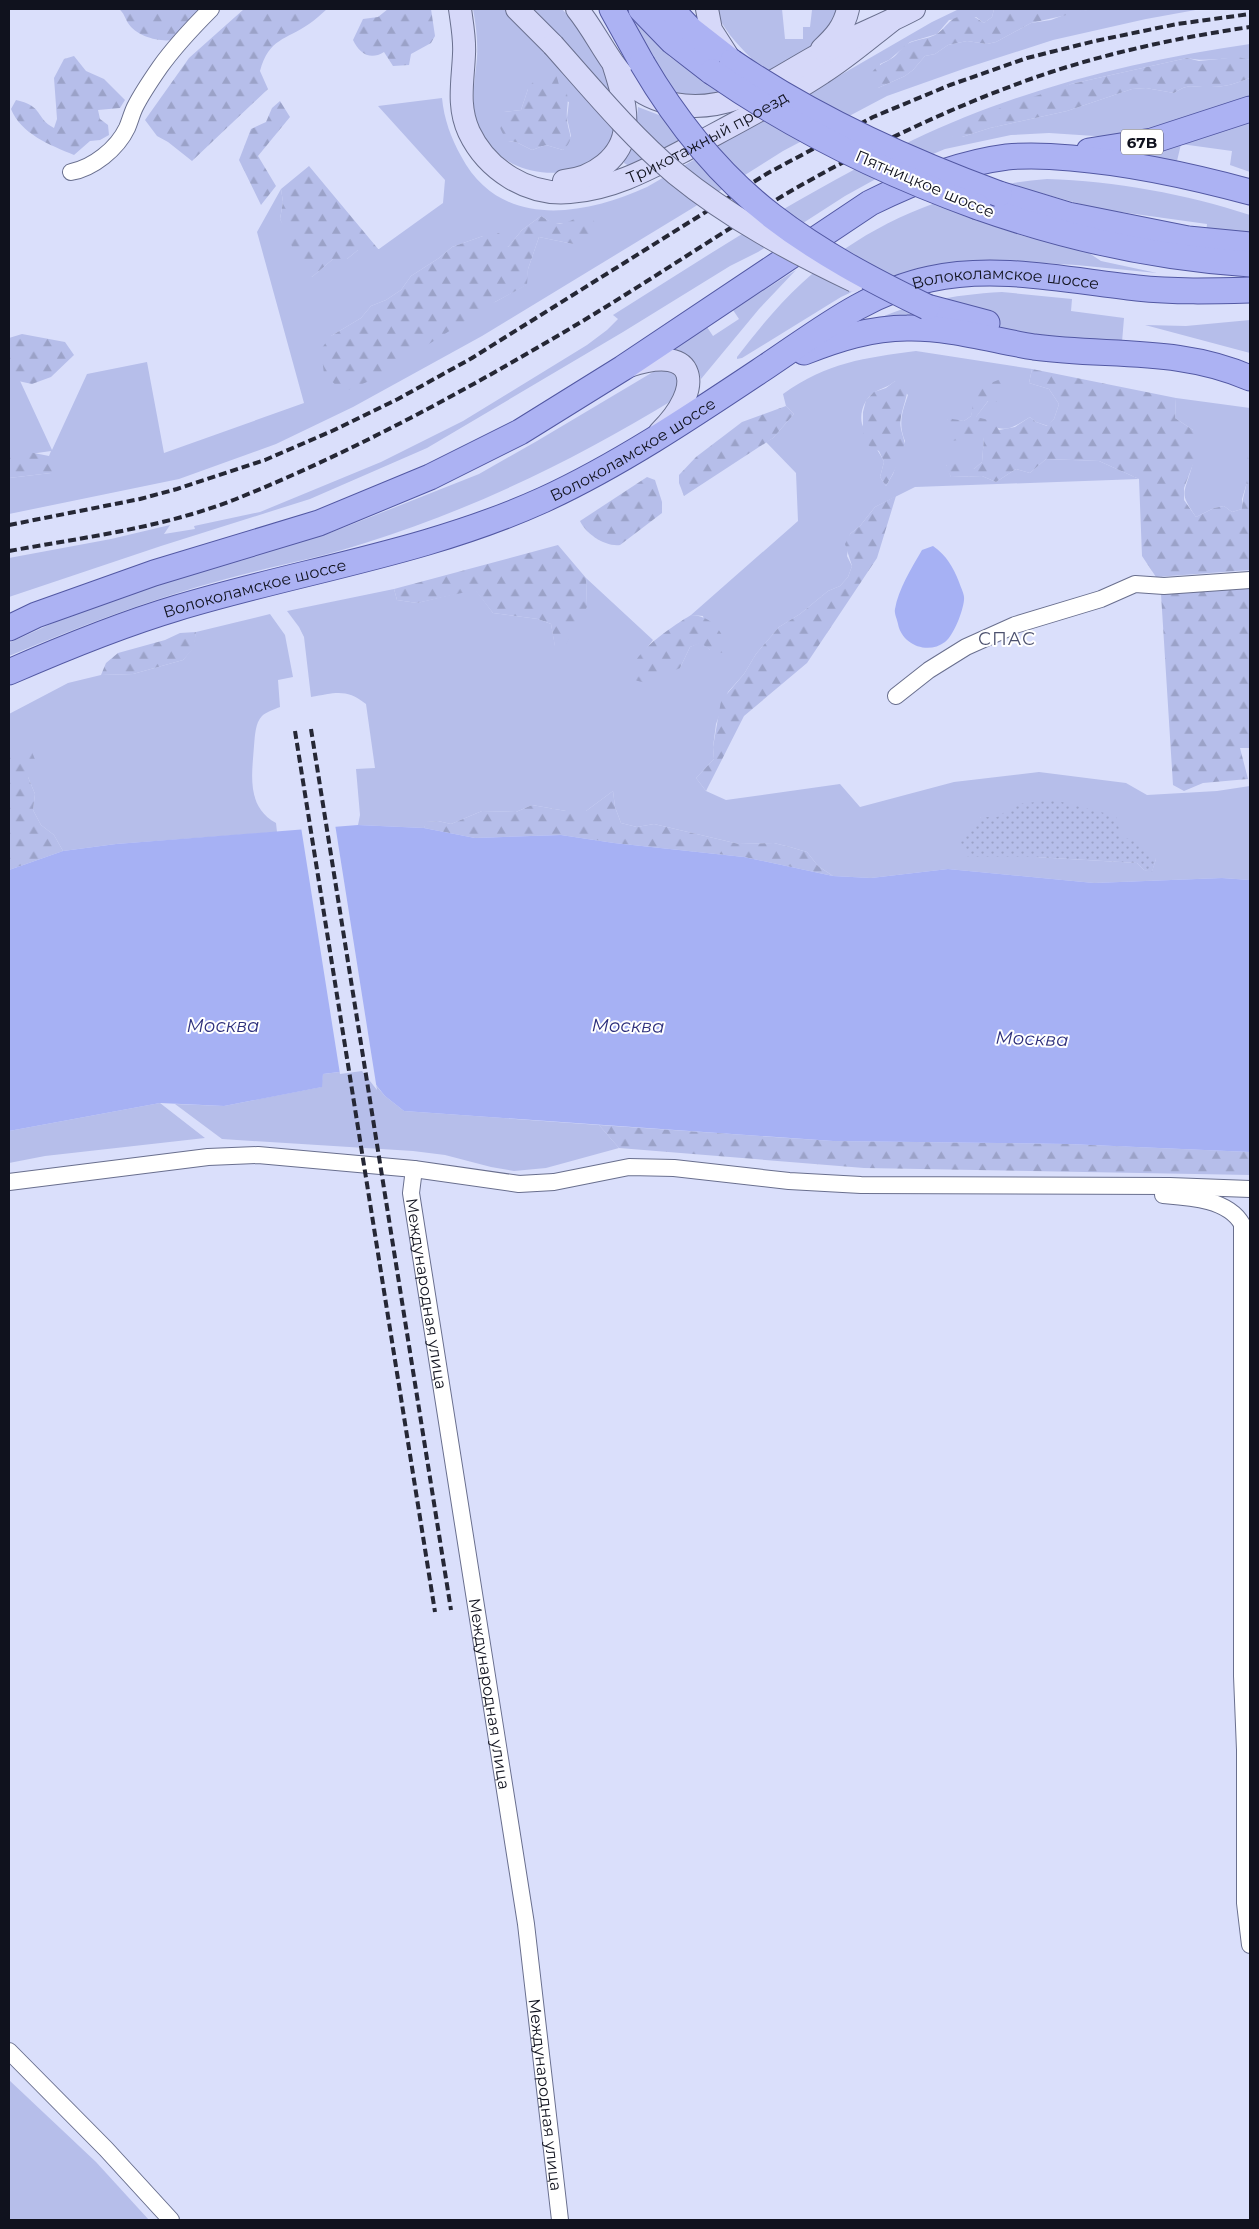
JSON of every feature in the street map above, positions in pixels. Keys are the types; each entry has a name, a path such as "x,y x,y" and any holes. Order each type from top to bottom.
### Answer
{"main road":[{"path":"460,9 464,53 460,97 463,116 470,133 490,162 504,174 522,180 545,183 571,180 591,174 608,164 619,147 625,128 624,106 612,61 577,9"},
{"path":"517,9 642,141 675,173 711,201 758,232 864,286 966,318 1042,332 1163,339 1215,348 1250,360"},
{"path":"612,9 662,97 698,143 729,178 772,216 818,248 868,279 926,307"},
{"name":"Пятницкое шоссе","path":"641,9 672,41 722,67 763,83 855,133 905,157 999,194 1088,219 1188,239 1250,245"},
{"name":"Пятницкое шоссе","path":"671,9 752,100 846,151 896,175 978,207 1056,233 1117,248 1177,257 1250,264"},
{"path":"708,9 711,30 716,41 722,67"},
{"path":"800,65 836,36 845,21 848,9"},
{"name":"Трикотажный проезд","path":"612,61 631,83 647,94 666,102 691,107 714,105 742,98 800,65 914,9"},
{"name":"Трикотажный проезд","path":"504,174 521,184 542,191 560,192 596,188 620,181 719,132 822,73 891,21"},
{"name":"67B","path":"1028,156 1102,149 1152,141 1250,109"},
{"path":"9,623 154,574 319,523 386,497 430,477 520,432 623,368 870,203 893,192 969,164 1008,157 1028,156 1088,159 1131,164 1178,173 1250,192"},
{"name":"Волоколамское шоссе","path":"9,672 50,654 177,608 398,551 478,526 542,500 572,486 652,440 765,368 854,308 892,290 931,278 968,274 1014,274 1164,291 1250,290"},
{"path":"1164,291 1250,298"},
{"path":"765,368 853,334 878,330 929,328 1034,346 1083,352 1192,359 1214,364 1250,378"},
{"path":"623,368 645,361 670,360 678,363 688,377 690,384 688,394 679,411 652,440"},
{"path":"9,628 36,615"}],"street":[{"path":"71,172 90,165 115,145 127,128 136,106 161,66 186,34 211,9"},
{"path":"896,696 929,670 966,647 1015,625 1101,599 1135,584 1164,586 1250,580"},
{"path":"9,1182 208,1157 248,1155 309,1158 414,1169 519,1184 554,1182 638,1168 674,1168 790,1181 861,1185 1250,1188"},
{"name":"Международная улица","path":"414,1169 411,1193 526,1924 560,2220"},
{"path":"1124,1186 1139,1192 1176,1196 1221,1205 1246,1219 1242,1676 1245,1750 1245,1903 1250,1945"},
{"path":"9,2051 112,2156 171,2220"}],"green space":[{"path":"119,9 201,9 172,40 166,40 142,35 132,28"},
{"path":"244,9 327,9 309,24 273,46 268,52 260,71 268,89 192,161 168,142 157,136 145,120 189,58"},
{"path":"388,9 431,9 435,36 431,43 411,54 409,65 393,66 384,52 379,55 370,56 358,49 353,40 363,19 378,17"},
{"path":"473,9 508,9 561,38 534,9 562,9 572,21 603,69 615,105 616,122 612,138 605,151 595,160 583,167 569,171 555,173 540,172 513,164 498,153 490,144 480,129 475,111 474,94 477,45","holes":["528,89 569,102 567,118 571,136 563,150 546,145 532,150 516,142 508,141 504,112 521,110"]},
{"path":"715,9 782,9 785,39 803,39 803,27 810,27 812,10 838,10 824,39 725,97 674,97 630,17 670,57 706,82 751,58 730,35"},
{"path":"959,9 994,9 992,17 984,23 976,17 949,20 937,34 910,42 889,60 880,64 878,88 905,76 925,56 935,54 948,45 967,41 987,44 996,42 1031,23 1051,20 1069,13 1093,9 1201,9 1053,40 887,96 783,151 482,336 353,407 276,444 179,479 9,514 9,478 51,473 49,456 51,451 9,457 9,357 52,450 87,374 147,362 164,453 304,403 257,232 281,189 283,202 280,219 312,277 333,259 347,259 358,250 379,249 443,203 445,180 378,106 442,98 446,121 454,142 461,156 478,180 498,196 520,206 545,210 570,209 596,205 647,187 932,22","holes":["541,216 552,223 568,223 573,244 539,237 528,269 526,285 495,302 331,336 361,318 371,306 386,300 401,290 411,276 452,247 483,236 508,247 522,230"]},
{"path":"994,9 1093,9 1031,23 996,42 987,44 967,41 948,45 935,54 925,56 905,76 878,88 871,85 870,79 874,70 895,56 907,44 935,35 952,20 961,16 972,16 984,23 992,17"},
{"path":"1250,44 1250,60 1187,58 1071,84 952,137 962,137 990,128 1067,111 1132,89 1146,88 1174,93 1192,86 1222,86 1250,78 1250,100 1143,132 1110,137 1049,133 1011,135 945,149 883,175 845,196 758,252 730,266 427,448 310,499 9,597 9,558 111,539 170,525 164,534 195,529 194,526 260,512 381,462 463,421 587,345 618,319 613,315 723,246 798,201 874,159 953,122 994,106 1078,79 1164,59"},
{"path":"74,56 86,71 104,79 125,100 120,108 98,110 100,119 108,125 109,135 100,140 90,141 74,155 37,138 22,125 11,109 16,100 25,103 35,109 54,128 57,119 54,78 64,59"},
{"path":"1238,57 1250,60 1250,78 1216,87 1192,86 1174,93 1146,88 1132,89 1067,111 990,128 962,137 952,137 955,126 966,120 1071,84 1187,58 1199,61"},
{"path":"540,72 556,73 560,89 567,94 567,119 570,139 563,150 546,145 532,150 516,142 507,141 499,123 504,112 521,110 528,89"},
{"path":"280,101 290,117 258,156 276,186 261,205 239,160 251,129 266,122 272,108"},
{"path":"638,107 667,118 683,138 629,166 624,163 624,160 635,139"},
{"path":"1250,117 1250,172 1230,165 1232,151 1181,144 1177,161 1130,152"},
{"path":"309,166 379,250 358,250 347,259 333,259 312,277 303,272 280,219 283,202 281,189"},
{"path":"1047,179 1073,180 1150,190 1226,208 1250,215 1250,236 1206,233 1207,224 1099,209 1015,186 964,216 1023,236 1071,247 1089,253 1101,261 1157,273 1076,265 992,260 929,266 871,283 841,297 742,358 737,359 760,328 793,291 828,261 885,225 916,210 981,189"},
{"path":"581,215 594,221 597,230 573,244 539,237 528,269 527,285 495,302 374,379 348,390 340,389 324,374 321,349 331,336 361,318 371,306 386,300 401,290 411,276 452,247 483,236 499,233 508,247 522,230 541,216 552,222 566,223"},
{"path":"796,270 759,309 701,379 700,374 691,361 673,349 707,327 713,336 739,319 733,310"},
{"path":"1002,292 1072,299 1071,311 1124,318 1122,342 866,324 899,310 932,301 966,295"},
{"path":"1250,320 1250,353 1145,325 1186,326"},
{"path":"22,334 65,342 74,355 51,377 32,384 9,379 9,338"},
{"path":"916,351 1032,369 1029,383 1049,389 1059,404 1054,419 1048,426 1036,422 1030,417 1008,428 997,428 975,418 1006,378 994,383 979,398 971,416 964,421 947,419 984,437 982,462 974,469 946,465 951,477 982,476 996,482 1016,469 1030,473 1046,459 1099,461 1139,479 915,487 875,507 860,526 850,534 847,556 852,566 848,577 840,586 828,591 800,614 779,627 728,692 716,724 713,747 714,759 696,778 706,791 726,800 840,784 860,807 954,782 1039,772 1126,783 1147,795 1217,791 1250,786 1250,880 1222,878 1094,883 948,869 871,878 833,876 818,866 807,852 774,843 739,844 654,824 637,827 621,823 615,807 613,791 586,811 566,811 532,805 516,812 482,811 451,824 438,821 427,822 424,828 358,825 360,815 356,769 375,768 366,704 352,696 340,693 311,697 304,637 287,611 394,589 397,600 417,603 475,589 493,613 538,619 551,624 555,646 587,607 586,578 653,640 646,649 680,668 690,647 701,642 710,650 703,616 691,615 798,521 796,473 766,442 773,438 794,414 786,406 783,394 800,383 831,368 863,359","holes":["895,381 908,395 902,418 905,441 893,474 886,486 880,477 884,462 862,424 861,415 866,401 871,394","981,817 997,818 1156,859 1152,871 1144,870 1137,863 1035,857 968,857"]},
{"path":"658,369 672,372 678,380 673,400 636,422 524,481 406,530 313,558 226,579 143,604 9,656 9,643 64,618 141,590 330,533 479,474"},
{"path":"1032,369 1176,398 1175,418 1193,430 1198,438 1195,459 1184,488 1184,500 1196,517 1214,508 1224,506 1232,512 1242,509 1247,481 1250,436 1250,570 1156,577 1142,556 1139,479 1099,461 1046,459 1030,473 1016,469 996,482 982,476 951,477 945,466 959,459 974,469 982,462 984,437 951,441 947,418 964,421 971,416 975,389 1006,377 1006,392 1000,402 988,401 976,417 993,421 999,430 1015,427 1030,417 1036,422 1047,426 1054,419 1059,404 1049,389 1029,383"},
{"path":"895,381 908,383 900,420 904,445 898,463 886,486 880,477 884,462 879,451 869,446 863,436 863,412 866,400 874,392 886,388"},
{"path":"1176,398 1250,408 1248,479 1242,499 1242,509 1232,512 1224,506 1214,508 1196,517 1191,509 1184,494 1193,461 1193,430 1175,418"},
{"path":"786,406 794,414 773,438 684,496 679,483 679,475 696,457 742,422"},
{"path":"9,448 49,456 51,460 66,469 51,473 9,478"},
{"path":"647,477 655,480 662,502 662,513 620,545 602,542 587,531 580,521"},
{"path":"896,496 877,558 807,663 744,716 706,791 696,778 714,759 713,747 721,701 779,627 800,614 828,591 840,586 848,577 852,566 845,544 850,534 860,526 875,507"},
{"path":"558,545 586,578 587,607 566,644 555,647 551,624 538,619 493,613 475,590 417,603 397,600 394,589"},
{"path":"1250,588 1250,748 1240,748 1248,779 1203,783 1184,791 1173,785 1161,594"},
{"path":"270,614 285,635 293,677 278,680 280,707 264,715 258,722 252,778 255,799 266,816 276,823 277,832 116,844 63,851 54,835 41,825 33,810 35,794 13,748 9,748 9,714 68,683 101,675 133,674 183,660 193,648 196,632"},
{"path":"691,615 703,617 720,631 726,642 723,653 710,650 701,643 690,647 680,668 646,683 634,680 633,668 641,653 658,638"},
{"path":"196,632 194,648 183,660 133,674 101,675 106,663 118,653 165,640 180,633"},
{"path":"30,747 36,762 28,777 35,794 33,810 41,825 54,835 63,851 9,870 9,748"},
{"path":"613,791 615,807 621,823 637,827 654,824 739,844 774,843 807,852 818,866 833,876 744,857 614,843 561,835 475,838 424,828 426,822 438,821 451,824 482,811 516,812 532,805 566,811 586,811"},
{"path":"1054,800 1116,816 1121,837 1133,840 1156,859 1152,872 1144,870 1137,863 1035,857 968,857 959,844 981,817 997,817 1018,804"},
{"path":"364,1069 365,1073 385,1096 404,1111 599,1125 619,1148 546,1168 514,1171 445,1155 413,1151 222,1139 175,1104 224,1106 321,1087 323,1074"},
{"path":"160,1103 205,1138 45,1156 9,1163 9,1131"},
{"path":"599,1125 833,1141 1068,1144 1250,1152 1250,1175 864,1168 619,1148"},
{"path":"9,2080 96,2162 149,2220 9,2220"}],"water":[{"path":"933,546 946,558 952,567 963,591 964,600 958,622 948,639 938,646 924,648 905,638 900,631 895,611 902,586 922,550"},
{"name":"Москва","path":"358,825 424,828 475,838 561,835 614,843 744,857 833,876 871,878 948,869 1094,883 1222,878 1250,880 1250,1152 1068,1144 833,1141 404,1111 385,1096 363,1069 323,1074 322,1087 224,1106 160,1103 9,1131 9,870 63,851 116,844"}],"pier":[{"path":"335,824 377,1090 362,1071 340,1074 301,827"}],"railway":[{"path":"9,525 140,499 177,489 265,460 332,431 398,399 472,358 768,173 873,117 950,85 1027,58 1095,41 1177,24 1250,14"},
{"path":"9,551 156,524 241,497 329,459 457,393 581,322 784,195 847,160 914,127 983,97 1075,64 1149,45 1250,27"},
{"path":"311,729 451,1610"},
{"path":"295,731 435,1612"}],"district":[{"name":"СПАС","path":"1007,639"}]}
